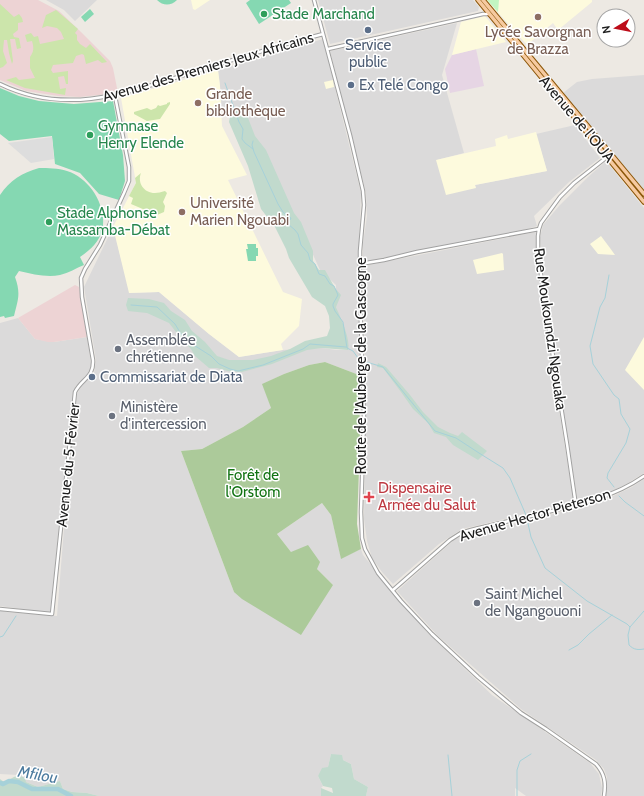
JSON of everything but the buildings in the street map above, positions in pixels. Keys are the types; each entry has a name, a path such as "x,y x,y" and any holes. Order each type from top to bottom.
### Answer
{"main road":[{"name":"Avenue de l'OUA","path":"478,0 484,3 644,202"},
{"name":"Avenue de l'OUA","path":"492,13 644,194"}],"street":[{"name":"Route de l'Auberge de la Gascogne","path":"314,0 328,49 363,191 364,205 360,264 364,418 360,512 362,538 365,549 378,574 401,601 488,686 521,713 552,733 601,769 605,780 604,796"},
{"path":"476,15 481,13 483,10 484,3"},
{"path":"328,49 476,15 492,13"},
{"name":"Avenue des Premiers Jeux Africains","path":"0,84 26,94 63,100 115,96 261,51 323,34"},
{"name":"Avenue du 5 Février","path":"0,609 52,614 75,392 80,384 91,374 93,366 81,291 81,278 100,245 129,181 128,167 115,96"},
{"name":"Rue Moukoundzi Ngouaka","path":"576,506 539,261 539,229 541,223 560,197 576,181 607,157"},
{"path":"360,264 539,229"},
{"name":"Avenue Hector Pieterson","path":"393,590 450,540 461,533 589,502 610,495 629,486 644,476"}],"shaded area":[{"path":"0,0 38,0 59,11 110,61 113,68 118,93 80,97 58,96 26,91 0,80"},
{"path":"46,0 97,0 75,21 64,10"},
{"path":"191,0 210,0 195,10 193,9"},
{"path":"318,0 473,0 479,7 478,11 330,44"},
{"name":"Lycée Savorgnan de Brazza","path":"487,0 592,0 592,2 558,30 553,23 527,45"},
{"path":"485,16 506,42 452,55 461,22"},
{"path":"457,23 442,75 464,153 437,160 476,188 475,185 547,171 536,134 575,125 600,158 569,182 534,216 537,226 524,230 363,262 363,243 367,216 366,193 330,51"},
{"path":"323,39 361,193 358,275 359,375 325,362 309,365 284,374 263,384 271,408 243,427 202,449 181,451 234,592 333,585 317,569 291,552 277,534 322,503 331,515 341,558 361,549 363,555 427,632 492,695 590,763 599,774 602,788 601,796 526,796 515,788 515,796 366,796 368,787 354,779 351,764 331,754 328,767 318,776 323,786 321,788 321,796 99,796 87,793 72,792 63,789 60,781 38,787 26,782 18,775 0,774 0,610 6,612 57,616 77,394 82,385 94,373 96,360 84,287 113,227 130,293 159,292 239,357 282,350 322,348 348,350 336,307 336,285 320,270 300,226 270,180 243,106 222,112 218,70"},
{"path":"476,49 484,86 450,93 445,69 452,55"},
{"name":"Université Marien Ngouabi","path":"218,70 222,126 247,175 228,180 283,292 302,299 299,326 281,344 283,350 239,357 159,292 129,293 113,227 136,183 121,98"},
{"path":"644,75 644,190 563,93 577,82 592,79"},
{"path":"333,80 334,87 326,89 324,82"},
{"path":"536,132 547,171 475,185 476,188 446,195 436,160 496,146 495,139 507,135 508,139"},
{"path":"52,137 54,159 31,163 8,143"},
{"path":"606,161 644,208 644,473 607,494 578,503 560,391 541,257 540,237 543,225 559,206"},
{"path":"536,232 536,244 547,334 574,503 462,529 439,544 393,584 372,558 367,541 364,519 366,393 363,266"},
{"path":"601,236 615,255 598,254 590,244"},
{"path":"502,253 504,270 477,274 473,260"},
{"path":"75,285 79,287 87,337 54,342 35,339 18,318"},
{"path":"18,318 35,339 54,342 87,337 91,363 91,368 85,378 76,386 73,392 50,613 0,606 0,323"},
{"path":"644,337 644,390 625,370"},
{"path":"644,479 644,796 606,796 607,777 604,769 596,760 521,709 438,636 397,591 455,539 585,506 607,499 632,487"}],"green space":[{"path":"157,0 177,0 167,4"},
{"name":"Stade Marchand","path":"250,0 289,0 291,3 259,24 246,3"},
{"path":"487,0 499,0 498,12"},
{"path":"0,4 14,17 19,14 23,22 18,23 18,30 13,34 14,37 19,38 21,48 17,49 15,39 10,39 13,61 12,64 7,40 4,40 3,51 7,63 0,68"},
{"path":"90,9 94,14 85,22 81,17"},
{"path":"56,10 78,29 75,33 80,44 86,48 90,44 107,62 102,63 98,60 86,64 84,55 82,54 76,56 73,63 53,65 51,70 53,73 68,71 68,84 66,84 64,76 58,77 60,89 66,88 65,95 25,88 6,80 16,77 19,80 35,78 30,68 30,57 33,49 33,43 32,41 27,42 25,35 31,33 34,37 38,36 40,44 64,39 61,32 57,28 47,26 42,28 46,15"},
{"path":"0,88 19,96 39,101 74,104 113,101 123,155 125,181 119,200 99,194 80,173 55,164 52,136 9,141 0,134"},
{"path":"170,102 160,119 147,121 134,114 134,112 147,108 151,110 156,108 158,105 160,106"},
{"path":"243,105 255,136 266,150 294,213 301,222 313,251 313,261 319,270 325,270 335,288 341,295 336,307 345,328 349,345 348,350 322,348 307,350 272,364 242,372 209,368 195,356 169,323 147,313 128,311 126,305 128,298 149,299 164,303 171,311 185,320 192,331 205,342 217,356 229,360 253,360 271,356 290,349 305,341 327,336 330,328 329,316 325,306 312,297 289,258 275,227 261,209 248,166 229,122 231,111"},
{"path":"39,168 53,168 67,171 83,180 90,187 100,203 103,222 102,231 94,246 80,257 84,265 55,276 19,271 15,277 17,283 18,301 14,316 5,318 4,316 0,317 0,195 12,181 27,172"},
{"path":"141,173 140,180 142,187 151,193 165,191 167,193 163,202 165,206 164,212 157,215 131,204 133,198 129,196 136,183 135,178"},
{"path":"247,244 256,244 256,248 258,248 258,256 256,256 256,261 248,261 246,249 248,249"},
{"name":"Forêt de l'Orstom","path":"325,362 359,375 360,442 357,524 361,549 341,559 331,515 322,503 277,534 291,552 308,545 320,562 317,569 333,585 301,635 242,599 234,592 181,451 202,449 243,427 271,408 262,384 309,365"},
{"path":"378,363 386,367 423,412 438,427 458,436 462,432 487,451 478,460 453,445 446,437 434,433 428,423 413,409 383,368 377,367"},
{"path":"331,754 342,755 343,760 351,764 354,779 368,787 366,796 321,796 321,788 333,793 332,788 323,786 318,776 322,768 328,767"},
{"path":"18,775 25,778 26,782 38,787 60,781 63,789 72,792 87,793 99,796 0,796 0,779 4,782"}],"waterway":[{"path":"225,83 243,129 242,139 253,149"},
{"path":"253,141 252,145 254,152 278,204 283,212 291,219 287,221 288,224 298,234 301,245 308,253 310,260 315,264 319,274 325,276 330,284 334,286 338,295 333,306 343,322 347,348 353,351 358,358 363,361 383,367 435,431 456,438 503,468 510,478 526,515"},
{"path":"609,275 605,298 600,307 590,346 593,364 614,395 619,399 621,414 630,429 626,443 608,473 607,478 614,487"},
{"path":"131,305 157,307 175,324 181,334 189,342 211,356 219,364 238,371 263,365 303,349 310,344 346,347"},
{"path":"619,496 644,516"},
{"path":"527,519 531,537 545,568 587,601 627,624 630,627 628,635 629,645 636,649 644,649"},
{"path":"630,627 644,611"},
{"path":"569,650 578,645 612,615"},
{"path":"0,637 3,636 16,616"},
{"path":"517,796 517,770 520,761 531,754"},
{"path":"448,755 452,796"},
{"name":"Mfilou","path":"0,783 3,784 9,781 18,782 32,789 58,789 71,796"}],"place":[{"name":"Stade Marchand","path":"264,14"},
{"name":"Lycée Savorgnan de Brazza","path":"538,17"},
{"name":"Service public","path":"368,30"},
{"name":"Ex Telé Congo","path":"351,85"},
{"name":"Grande bibliothèque","path":"198,103"},
{"name":"Gymnase Henry Elende","path":"90,135"},
{"name":"Université Marien Ngouabi","path":"182,212"},
{"name":"Stade Alphonse Massamba-Débat","path":"49,222"},
{"name":"Assemblée chrétienne","path":"118,349"},
{"name":"Commissariat de Diata","path":"92,377"},
{"name":"Ministère d'intercession","path":"112,416"},
{"name":"Dispensaire Armée du Salut","path":"369,497"},
{"name":"Saint Michel de Ngangouoni","path":"477,603"}]}
